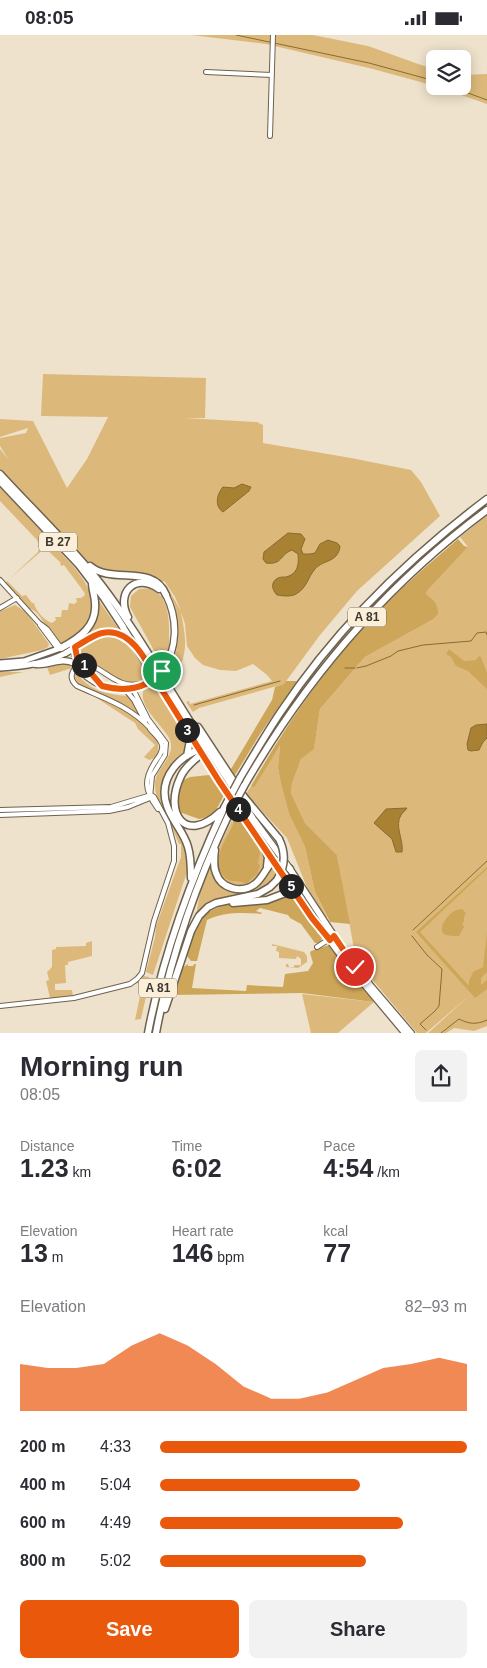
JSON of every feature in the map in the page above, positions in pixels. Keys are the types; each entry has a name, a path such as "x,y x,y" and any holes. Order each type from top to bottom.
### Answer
{"highway":[{"name":"B 27","path":"0,473 82,561 104,589 132,629 208,748"},
{"name":"B 27","path":"0,481 64,548 92,581 123,627"},
{"name":"A 81","path":"148,1033 166,955 191,882 224,808 240,778 284,707 349,624 382,589 427,548 487,499"},
{"name":"A 81","path":"156,1033 168,977 184,923 199,882 229,814 268,745 316,676 356,628 424,561 487,510"},
{"path":"82,561 102,574 146,577 161,587 166,595"},
{"path":"62,650 78,639 90,627 96,607 92,581"},
{"path":"132,629 123,602 128,589 135,584 144,583 154,586 166,595"},
{"path":"158,1018 165,1011 193,924 205,910 216,903 258,894 270,887 277,880 284,861 279,839 244,797 169,682 162,677"},
{"path":"187,756 191,735"},
{"path":"191,882 191,861 188,845 169,811 164,792 172,769 187,756 208,748"},
{"path":"200,752 182,773 174,795 175,811 184,822 197,825 211,820 224,808"},
{"path":"215,844 215,872 217,877 226,886 238,889 251,887 261,878 274,860"},
{"path":"264,846 268,860 267,868"},
{"name":"B 27","path":"274,860 282,862 290,869"},
{"path":"205,910 227,904 267,900 288,892 295,892"}],"main road":[{"path":"62,650 84,669 93,682 102,686 139,687 158,676 168,661 174,645 172,612 166,595"},
{"name":"B 27","path":"123,627 200,752 295,892 411,1033"},
{"path":"0,663 24,661 75,647 105,633 119,634 133,642"},
{"path":"75,647 76,661"},
{"path":"0,668 34,664 52,659 62,650"},
{"path":"34,664 41,665 63,659 76,661"},
{"name":"B 27","path":"208,748 254,820 290,869 332,938 367,988 406,1033"}],"street":[{"path":"270,135 274,36"},
{"path":"206,72 272,75"},
{"path":"0,580 39,623 47,629 62,650"},
{"path":"0,608 17,598"},
{"path":"142,797 147,786 149,773 160,754 162,747 160,740 130,710 77,686 71,677 76,667 88,664 126,687 151,729"},
{"path":"126,687 139,687 148,719 166,743 165,755 152,776 150,796"},
{"path":"147,786 150,796"},
{"path":"0,815 122,809 150,796"},
{"path":"0,810 96,810 150,796 154,797 168,823 175,850 173,869 154,920 142,973 135,982 74,998 0,1005"},
{"path":"317,947 332,938"}],"shaded area":[{"path":"191,35 313,35 368,46 426,67 426,84 373,69 266,44"},
{"path":"487,74 487,104 461,95 471,95 471,75"},
{"path":"43,374 206,378 205,418 185,418 257,422 263,425 263,443 411,470 421,482 440,516 357,591 320,635 284,684 199,708 193,712 186,702 189,701 190,704 272,681 253,664 236,671 220,670 203,665 195,658 187,646 185,624 181,612 185,649 182,662 174,659 178,637 178,623 173,601 164,584 181,611 175,597 165,582 163,581 160,584 152,580 117,576 88,564 0,474 0,449 8,459 0,446 0,438 26,433 28,428 0,437 0,419 33,421 67,488 87,459 108,417 41,416"},
{"path":"242,484 251,487 249,491 223,512 217,503 218,496 223,487 234,488"},
{"path":"0,487 74,567 89,590 92,598 93,615 81,633 63,644 51,634 37,613 15,598 4,584 7,581 22,596 26,595 34,603 41,615 52,623 56,620 55,617 61,617 62,610 68,610 69,603 74,604 77,602 76,598 81,598 85,595 84,592 64,565 61,566 60,562 45,548 9,579 38,552 40,545 0,501"},
{"path":"487,515 487,1026 474,1031 454,1028 446,1033 428,1033 470,995 426,1033 417,1033 356,960 337,855 305,823 291,793 292,784 301,759 314,748 320,709 365,657 432,620 426,594 428,590 468,547 460,537"},
{"path":"288,533 301,534 305,539 301,549 303,554 315,553 320,544 328,540 340,546 334,558 315,569 300,592 284,596 277,595 273,584 278,578 293,574 298,565 298,554 292,550 275,563 266,563 263,559 264,552"},
{"path":"458,539 464,546 468,547 426,594 436,605 438,614 432,620 365,657 320,709 314,749 301,759 292,784 291,793 305,823 337,855 350,924 330,922 315,892 305,847 289,814 278,768 280,745 254,788 251,786 277,742 337,658 392,598"},
{"path":"139,589 155,591 161,596 167,610 169,618 169,643 162,665 130,607 131,596"},
{"path":"97,598 120,631 108,630 98,632 79,642 91,627"},
{"path":"15,605 26,612 49,644 48,647 42,650 0,659 0,611"},
{"path":"111,635 126,641 145,670 148,678 133,683 120,681 78,655 86,643 96,638"},
{"path":"449,649 464,661 476,660 479,656 481,657 487,673 487,689 468,671 456,666 451,657 446,654"},
{"path":"65,663 69,664 72,668 50,675 47,667 0,677 0,672 23,672"},
{"path":"75,672 87,683 99,690 128,696 143,719 122,704 77,684 74,679"},
{"path":"286,681 297,681 260,734 235,775 231,769 272,700 275,687 284,684"},
{"path":"152,685 159,692 187,742 185,753 162,792 183,839 188,859 188,869 153,975 146,972 156,926 181,857 181,844 179,844 160,806 155,791 156,777 168,757 171,746 167,735 148,711 145,704 143,691"},
{"path":"89,693 113,702 132,713 145,724 158,744 155,758 149,760 144,757 155,745 138,729 135,723"},
{"path":"487,724 487,738 479,750 468,750 467,744 471,728 476,725"},
{"path":"280,744 278,768 281,784 289,814 305,847 315,892 327,917 324,918 310,895 287,838 246,794 251,786 254,788"},
{"path":"212,776 224,795 213,816 199,819 182,813 179,815 176,806 181,781 190,777"},
{"path":"407,808 401,815 398,824 402,852 396,852 392,839 374,823 386,809"},
{"path":"236,813 257,843 260,853 258,863 260,866 257,874 246,884 227,879 221,873 218,859"},
{"path":"232,820 233,824 217,860 220,847"},
{"path":"257,843 264,858 263,870 256,879 246,885 235,886 224,882 218,872 217,862 222,873 232,881 243,882 258,860"},
{"path":"274,864 279,870 271,881 261,889 215,902 205,907 196,915 200,892 211,865 217,880 245,890"},
{"path":"487,867 420,932 469,986 473,972 483,967 487,933 487,972 481,978 481,985 487,980 487,989 475,998 416,932"},
{"path":"289,894 297,899 305,909 318,930 317,932 322,937 321,943 315,943 301,924 288,915 260,908 256,911 261,914 233,913 219,915 207,920 197,961 191,961 187,956 193,932 202,918 208,913 227,905 255,904"},
{"path":"462,909 466,913 462,923 464,927 459,936 443,933 442,926 449,916 454,911"},
{"path":"92,941 92,956 68,962 68,965 65,965 66,983 55,984 55,990 72,990 73,996 50,998 46,981 49,980 47,972 52,967 52,950 56,949 56,947 86,946 86,943"},
{"path":"272,944 304,952 307,956 307,962 298,968 286,967 286,964 289,967 301,965 301,959 297,956 296,959 279,958 279,952 276,951 277,946 272,946"},
{"path":"329,945 374,1002 302,993 171,995 182,968 188,964 188,966 193,966 196,964 192,988 246,991 247,985 283,987 285,974 308,971 313,963 311,951"},
{"path":"143,976 150,979 141,1019 135,1020 143,982 134,984"},
{"path":"302,994 374,1002 338,1033 311,1033"}],"waterway":[{"path":"236,35 369,63 426,79"},
{"path":"471,94 487,100"},
{"path":"357,668 391,656 398,651 423,645 471,641 477,633 486,632 487,635"},
{"path":"345,668 355,668"},
{"path":"194,705 280,681"},
{"path":"413,930 487,861"},
{"path":"412,936 427,955 442,969 439,1006 420,1024 426,1030"},
{"path":"441,1033 459,1019 473,1023 487,1020"}],"route":[{"path":"162,671 158,676 155,678 152,680 142,686 135,689 102,686 77,657 75,647 101,633 119,634 133,642 153,674 157,681 160,685 162,690 191,735 202,755 312,918 330,940 334,936 355,967"}]}
